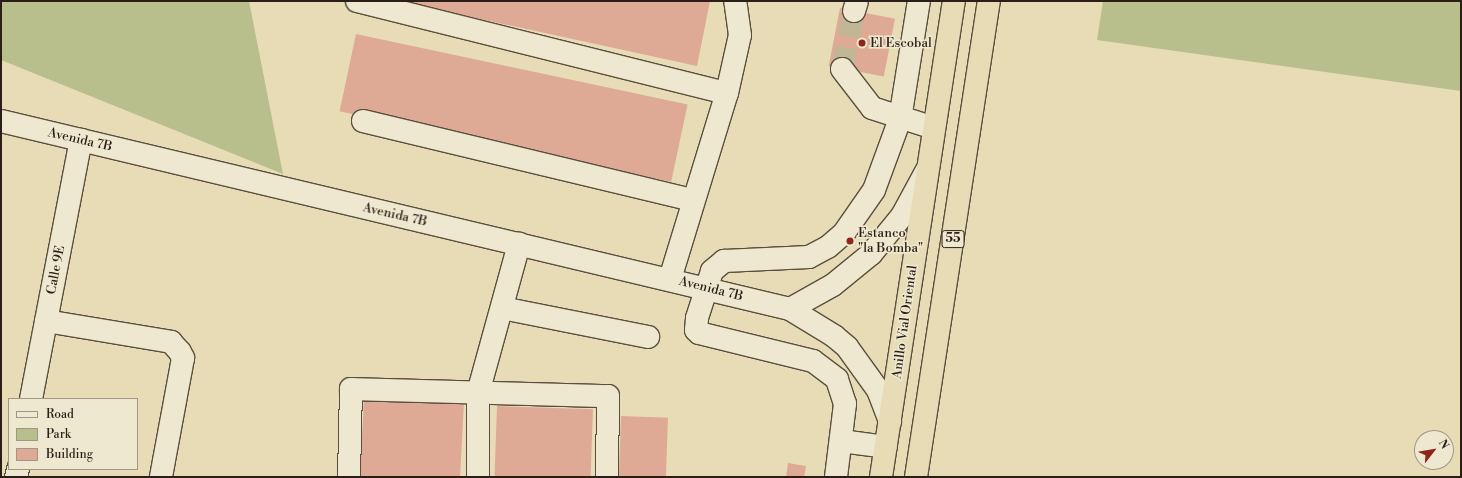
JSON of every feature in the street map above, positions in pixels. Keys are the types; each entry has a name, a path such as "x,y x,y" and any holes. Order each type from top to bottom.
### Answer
{"highway":[{"name":"Anillo Vial Oriental","path":"881,477 954,1"},
{"name":"55","path":"916,477 989,1"}],"street":[{"path":"357,1 727,93"},
{"path":"670,278 692,200 727,93 740,35 735,1"},
{"path":"836,477 845,404 837,379 813,361 699,333 696,330 697,318 705,287 712,271 724,261 809,257 828,247 844,232 874,190 900,119 919,1"},
{"path":"842,69 872,108 900,119 934,128"},
{"name":"Avenida 7B","path":"1,121 519,244 670,278 790,309 834,336 859,360 878,390 890,422"},
{"path":"363,121 692,200"},
{"name":"Calle 9E","path":"31,398 80,140"},
{"path":"790,309 833,285 871,254 902,216 927,170"},
{"path":"478,477 478,393 519,244"},
{"path":"502,308 648,337"},
{"path":"46,321 170,342 180,352 183,358 161,477"},
{"path":"349,477 351,389 608,396 607,477"},
{"path":"841,441 886,447"}],"green space":[{"path":"1,1 249,1 283,174 1,60"},
{"path":"1103,1 1461,1 1461,91 1097,40"}],"building":[{"path":"397,1 710,1 697,66"},
{"name":"El Escobal","path":"840,8 895,19 884,77 829,66"},
{"path":"356,34 688,104 671,182 340,111"},
{"path":"364,399 464,404 460,477 360,477"},
{"path":"497,406 593,409 591,477 495,477"},
{"path":"621,416 668,418 666,477 619,477"},
{"path":"788,463 806,466 804,477 786,477"}],"tunnel":[{"path":"842,69 854,11"}],"place":[{"name":"El Escobal","path":"862,43"},
{"name":"Estanco \"la Bomba\"","path":"850,241"}]}
